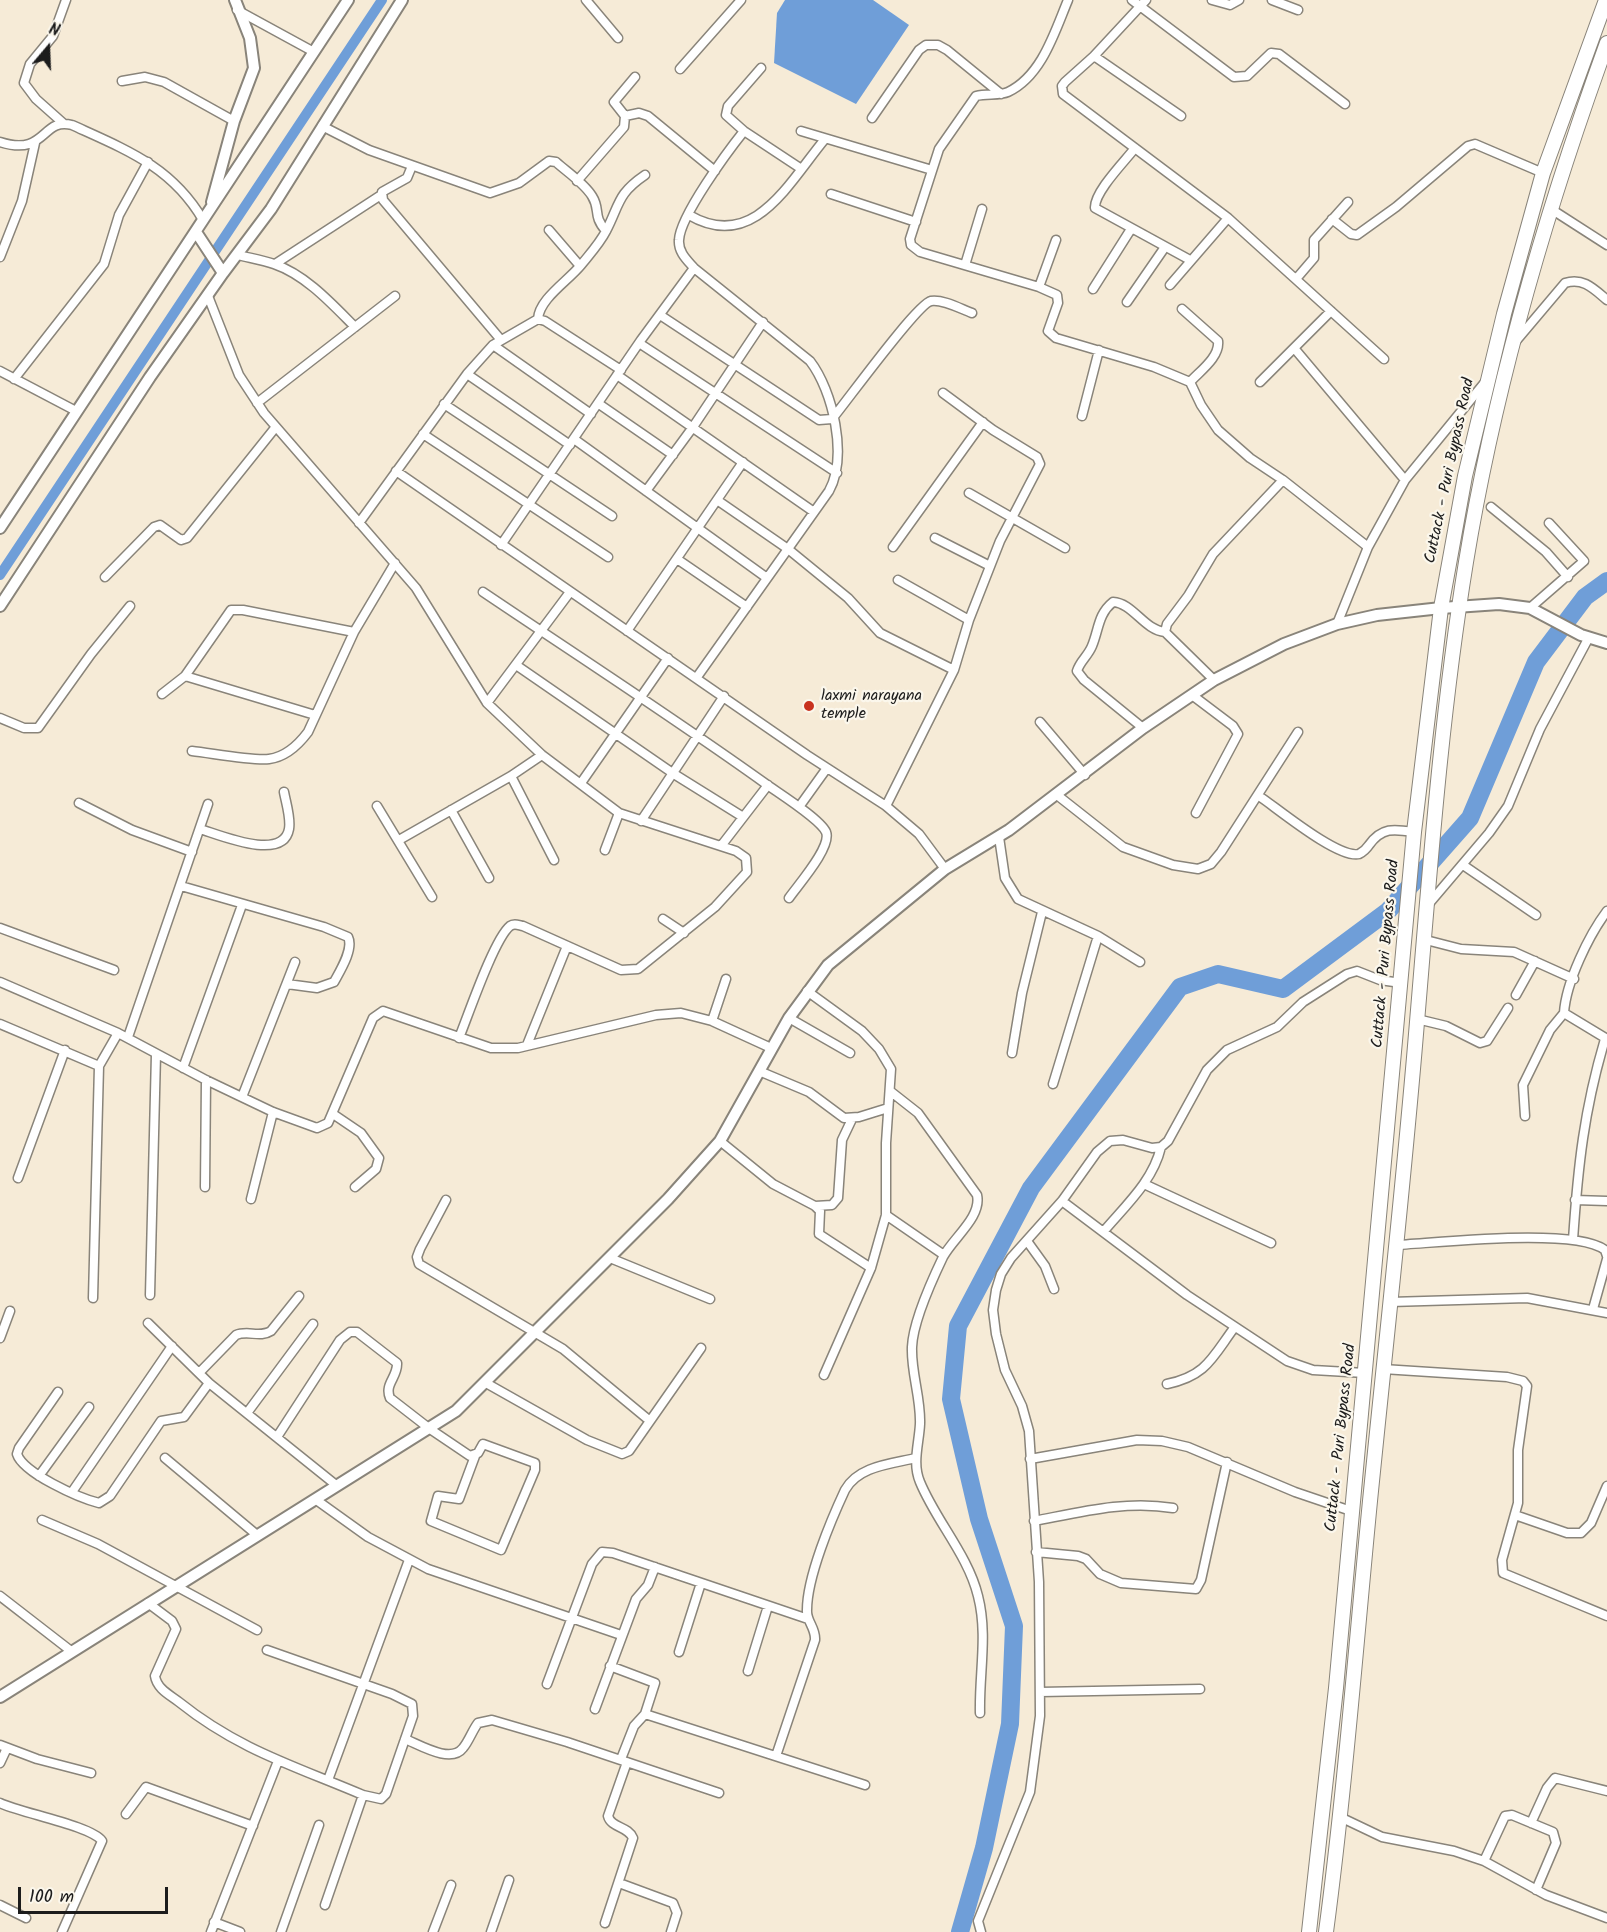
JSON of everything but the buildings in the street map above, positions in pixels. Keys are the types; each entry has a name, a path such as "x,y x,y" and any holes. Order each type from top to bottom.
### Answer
{"highway":[{"name":"Cuttack - Puri Bypass Road","path":"1309,1932 1319,1855 1414,832 1441,608 1486,381 1543,174 1606,0"},
{"name":"Cuttack - Puri Bypass Road","path":"1326,1932 1340,1817 1390,1302 1433,822 1460,606 1487,456 1512,346 1551,209 1607,43"}],"street":[{"path":"66,0 53,36 30,64 24,83 36,99 63,123 148,162 175,182 206,216"},
{"path":"0,528 348,0"},
{"path":"0,606 150,377 208,296 221,270 238,255 271,209 402,0"},
{"path":"585,0 618,38"},
{"path":"680,69 741,0"},
{"path":"1068,0 1038,65 1016,86 1001,94 976,96 939,149 910,239 915,250 1039,287 1059,298 1048,331 1050,336 1099,350 1190,382 1215,427 1250,458 1283,480 1368,548"},
{"path":"1132,0 1143,3 1234,76 1247,76 1265,57 1272,53 1280,54 1345,104"},
{"path":"1212,0 1230,5 1239,0"},
{"path":"1272,0 1298,10"},
{"path":"1143,3 1094,56 1065,82 1062,86 1063,94 1101,125 1136,148 1228,218 1384,359"},
{"path":"236,5 314,52"},
{"path":"206,216 234,121 254,68 250,38 236,5"},
{"path":"872,118 920,50 932,43 947,50 1001,94"},
{"path":"1094,56 1181,116"},
{"path":"761,68 726,111 728,118 800,168"},
{"path":"122,81 145,77 164,82 234,121"},
{"path":"577,181 624,127 625,116 614,102 635,77"},
{"path":"625,116 639,113 648,116 715,171"},
{"path":"0,142 26,147 35,143 54,126 63,123"},
{"path":"322,126 369,150 490,193 519,183 549,161 556,162 594,199 597,221 606,231"},
{"path":"697,677 829,491 837,472 839,457 822,377 810,361 694,268 683,256 679,242 681,228 715,171 744,131"},
{"path":"801,132 932,170"},
{"path":"689,215 712,226 725,227 755,218 778,198 825,139"},
{"path":"0,256 22,201 35,143"},
{"path":"1335,221 1351,234 1361,233 1396,207 1468,146 1480,146 1543,174"},
{"path":"1136,148 1095,201 1095,208 1100,213 1190,260"},
{"path":"14,379 104,264 119,215 148,162"},
{"path":"275,264 314,236 381,195 386,189 408,178 412,166"},
{"path":"359,523 467,374 497,342 538,319 541,307 580,266 606,231 628,187 645,175"},
{"path":"831,194 916,222"},
{"path":"381,195 497,342 591,414"},
{"path":"1296,279 1314,258 1314,240 1335,221 1348,202"},
{"path":"964,265 982,208"},
{"path":"1551,209 1607,244"},
{"path":"1170,285 1228,218"},
{"path":"1093,289 1131,229"},
{"path":"549,231 580,266"},
{"path":"196,232 221,270"},
{"path":"1039,287 1056,240"},
{"path":"1127,302 1166,248"},
{"path":"238,255 275,264 322,295 355,327"},
{"path":"501,545 639,343 694,268"},
{"path":"1512,346 1565,283 1575,280 1587,284 1607,300"},
{"path":"208,296 239,375 257,403 275,428 416,588 487,703 542,754 619,813 721,846 746,858 747,872 715,907 638,969 629,971 524,926 514,924 509,927 499,942 459,1038"},
{"path":"257,403 395,296"},
{"path":"660,315 819,420 832,419 909,322 928,302 935,300 972,313"},
{"path":"1182,309 1218,341 1219,348 1190,382"},
{"path":"1260,382 1331,311"},
{"path":"538,319 553,324 693,428 814,512"},
{"path":"646,491 693,428 763,322"},
{"path":"639,343 715,395 837,472"},
{"path":"1294,348 1347,408 1405,480"},
{"path":"1082,416 1099,350"},
{"path":"0,371 76,411"},
{"path":"467,374 646,491 767,578"},
{"path":"1337,624 1368,548 1405,480 1486,381"},
{"path":"886,807 954,670 969,620 990,566 1040,464 1037,457 943,393"},
{"path":"444,404 612,516"},
{"path":"599,404 673,455"},
{"path":"893,547 983,422"},
{"path":"105,577 154,527 160,525 181,540 187,538 275,428"},
{"path":"423,434 528,506 608,557"},
{"path":"627,631 743,462"},
{"path":"396,471 886,807 919,834 948,867"},
{"path":"1166,632 1167,624 1188,596 1213,554 1283,480"},
{"path":"969,493 1065,548"},
{"path":"717,500 788,549 848,598 880,633 954,670"},
{"path":"1491,507 1546,552 1568,576"},
{"path":"1535,611 1584,561 1549,523"},
{"path":"935,538 990,566"},
{"path":"677,559 747,607"},
{"path":"192,751 269,759 283,754 300,742 354,632 394,563"},
{"path":"898,580 969,620"},
{"path":"483,592 699,736 799,807 826,831 828,839 825,848 789,898"},
{"path":"487,703 570,592"},
{"path":"1143,728 1084,680 1077,671 1093,645 1102,615 1113,602 1122,604 1154,629 1166,632 1214,680"},
{"path":"0,1697 456,1412 687,1180 720,1141 789,1018 828,965 948,867 995,839 1058,795 1143,728 1214,680 1284,644 1337,624 1460,606 1499,604 1535,611 1585,637 1607,643"},
{"path":"0,718 24,728 38,728 91,654 130,606"},
{"path":"162,694 185,676 231,610 243,610 354,632"},
{"path":"1425,909 1508,806 1540,729 1585,637"},
{"path":"581,783 668,658"},
{"path":"516,665 674,774 743,817"},
{"path":"185,676 315,715"},
{"path":"1192,695 1233,726 1239,735 1196,813"},
{"path":"641,821 724,696"},
{"path":"1040,722 1085,775"},
{"path":"1058,795 1123,847 1173,866 1198,869 1211,864 1221,852 1298,732"},
{"path":"399,840 511,776 542,754"},
{"path":"799,807 827,768"},
{"path":"511,776 554,860"},
{"path":"721,846 768,785"},
{"path":"200,829 260,846 280,843 290,828 284,792"},
{"path":"1259,796 1313,834 1348,853 1358,854 1366,849 1379,833 1387,829 1414,832"},
{"path":"79,803 132,830 192,852"},
{"path":"128,1037 208,804"},
{"path":"377,806 432,897"},
{"path":"451,810 489,878"},
{"path":"605,850 619,813"},
{"path":"995,839 1011,891 1018,899 1098,936 1140,962"},
{"path":"1462,865 1536,915"},
{"path":"181,886 324,927 348,937 349,949 334,982 317,988 287,984"},
{"path":"183,1068 242,905"},
{"path":"1525,1116 1523,1084 1550,1030 1564,1013 1581,955 1607,910"},
{"path":"1012,1053 1022,993 1042,912"},
{"path":"663,919 684,933"},
{"path":"0,928 114,970"},
{"path":"1053,1084 1098,936"},
{"path":"1422,939 1461,949 1505,950 1574,979"},
{"path":"527,1046 567,946"},
{"path":"1516,995 1535,961"},
{"path":"242,1097 295,962"},
{"path":"1104,1231 1144,1184 1155,1166 1161,1147 1173,1134 1208,1070 1227,1050 1277,1028 1303,1002 1347,974 1358,971 1380,980 1401,983"},
{"path":"712,1021 726,979"},
{"path":"0,982 128,1037 206,1080 273,1112 317,1128 328,1123 373,1018 378,1013 389,1013 459,1038 506,1050 668,1013 681,1013 712,1021 771,1048"},
{"path":"807,991 844,1017 879,1049 891,1069 886,1215 871,1268 824,1375"},
{"path":"1417,1018 1446,1026 1480,1043 1487,1041 1508,1008"},
{"path":"1564,1013 1606,1039 1589,1093 1578,1164 1573,1240"},
{"path":"789,1018 850,1053"},
{"path":"0,1024 99,1066"},
{"path":"93,1298 99,1066 118,1033"},
{"path":"18,1178 64,1050"},
{"path":"150,1295 156,1054"},
{"path":"759,1071 809,1092 844,1118 852,1119 888,1108"},
{"path":"206,1080 206,1187"},
{"path":"890,1091 918,1113 979,1201 974,1214 944,1255 918,1322 912,1345 920,1423 916,1458 920,1481 969,1571 978,1595 984,1641 979,1673 980,1713"},
{"path":"251,1199 273,1112"},
{"path":"333,1113 361,1133 379,1158 375,1170 355,1187"},
{"path":"815,1206 832,1205 838,1197 842,1140 852,1119"},
{"path":"981,1932 978,1921 1030,1792 1038,1752 1040,1692 1036,1552 1029,1431 1022,1406 1005,1370 993,1310 1000,1274 1011,1258 1062,1201 1096,1152 1110,1141 1123,1140 1152,1149 1161,1147"},
{"path":"720,1141 773,1184 815,1206 820,1211 819,1234 823,1239 871,1268"},
{"path":"1144,1184 1271,1243"},
{"path":"446,1200 420,1249 417,1257 419,1264 534,1332 587,1367 650,1421"},
{"path":"1575,1200 1607,1201"},
{"path":"1062,1201 1234,1328 1300,1367 1365,1373"},
{"path":"886,1215 944,1255"},
{"path":"1395,1245 1526,1239 1573,1240 1600,1246 1607,1257 1593,1309"},
{"path":"1027,1241 1045,1266 1054,1289"},
{"path":"610,1258 710,1299"},
{"path":"199,1373 236,1335 244,1332 266,1334 271,1331 299,1296"},
{"path":"1390,1302 1527,1298 1607,1312"},
{"path":"0,1338 10,1311"},
{"path":"148,1323 209,1383 336,1485"},
{"path":"247,1413 313,1324"},
{"path":"1167,1384 1188,1380 1198,1374 1234,1328"},
{"path":"276,1437 340,1340 350,1332 357,1332 397,1363 398,1369 388,1386 390,1398 430,1429 470,1456 475,1456"},
{"path":"72,1492 172,1346"},
{"path":"486,1383 614,1453 622,1454 629,1451 701,1348"},
{"path":"1383,1369 1507,1377 1523,1381 1527,1386 1518,1450 1515,1515 1502,1560 1503,1573 1607,1616"},
{"path":"58,1392 17,1454 19,1460 39,1476 92,1501 105,1502 161,1421 184,1418 209,1383"},
{"path":"39,1476 89,1407"},
{"path":"1030,1459 1137,1440 1162,1441 1227,1462 1295,1492 1351,1511"},
{"path":"483,1444 535,1463 535,1470 501,1550 431,1521 438,1496 459,1499 475,1456 483,1444"},
{"path":"165,1458 257,1535"},
{"path":"776,1756 815,1640 816,1633 808,1619 810,1587 832,1520 849,1482 863,1472 916,1458"},
{"path":"1036,1552 1078,1556 1086,1559 1100,1574 1121,1582 1196,1589 1202,1580 1227,1462"},
{"path":"1515,1515 1567,1533 1581,1533 1591,1523 1607,1486"},
{"path":"315,1499 368,1537 410,1560 462,1582 621,1635"},
{"path":"1034,1521 1135,1504 1173,1508"},
{"path":"42,1520 98,1544 257,1630"},
{"path":"547,1684 592,1564 602,1552 655,1567 808,1619"},
{"path":"328,1780 410,1560"},
{"path":"595,1709 638,1593 647,1587 655,1567"},
{"path":"680,1652 701,1583"},
{"path":"0,1596 71,1651"},
{"path":"148,1603 172,1621 176,1629 155,1676 161,1689 213,1728 244,1746 363,1795 381,1799 387,1794 413,1716 412,1704 408,1700 363,1683 267,1650"},
{"path":"748,1671 768,1606"},
{"path":"605,1923 633,1838 631,1832 613,1824 608,1816 634,1726 645,1714 656,1683 610,1666"},
{"path":"1040,1692 1200,1689"},
{"path":"645,1714 865,1785"},
{"path":"405,1739 447,1755 455,1755 462,1750 478,1723 492,1720 719,1793"},
{"path":"0,1763 4,1747 91,1773"},
{"path":"211,1932 278,1761"},
{"path":"1531,1823 1547,1788 1555,1778 1607,1791"},
{"path":"126,1814 146,1787 253,1826"},
{"path":"325,1905 363,1795"},
{"path":"0,1803 16,1810 89,1830 102,1840 62,1932"},
{"path":"1484,1861 1505,1816 1512,1815 1553,1832 1556,1839 1536,1890"},
{"path":"1340,1817 1382,1837 1455,1851 1484,1861 1536,1890 1607,1918"},
{"path":"281,1932 319,1825"},
{"path":"491,1932 509,1880"},
{"path":"619,1883 673,1903 677,1912 671,1932"},
{"path":"433,1932 451,1885"},
{"path":"0,1905 26,1918"},
{"path":"214,1923 240,1932"}],"water":[{"path":"785,0 873,0 909,25 856,104 774,63 777,13"}],"waterway":[{"path":"0,575 382,0"},
{"path":"960,1932 984,1848 1010,1724 1014,1626 979,1519 951,1399 958,1326 1031,1188 1180,987 1218,974 1283,989 1388,911 1470,818 1536,662 1585,597 1607,581"}],"place":[{"name":"laxmi narayana temple","path":"809,706"}]}
